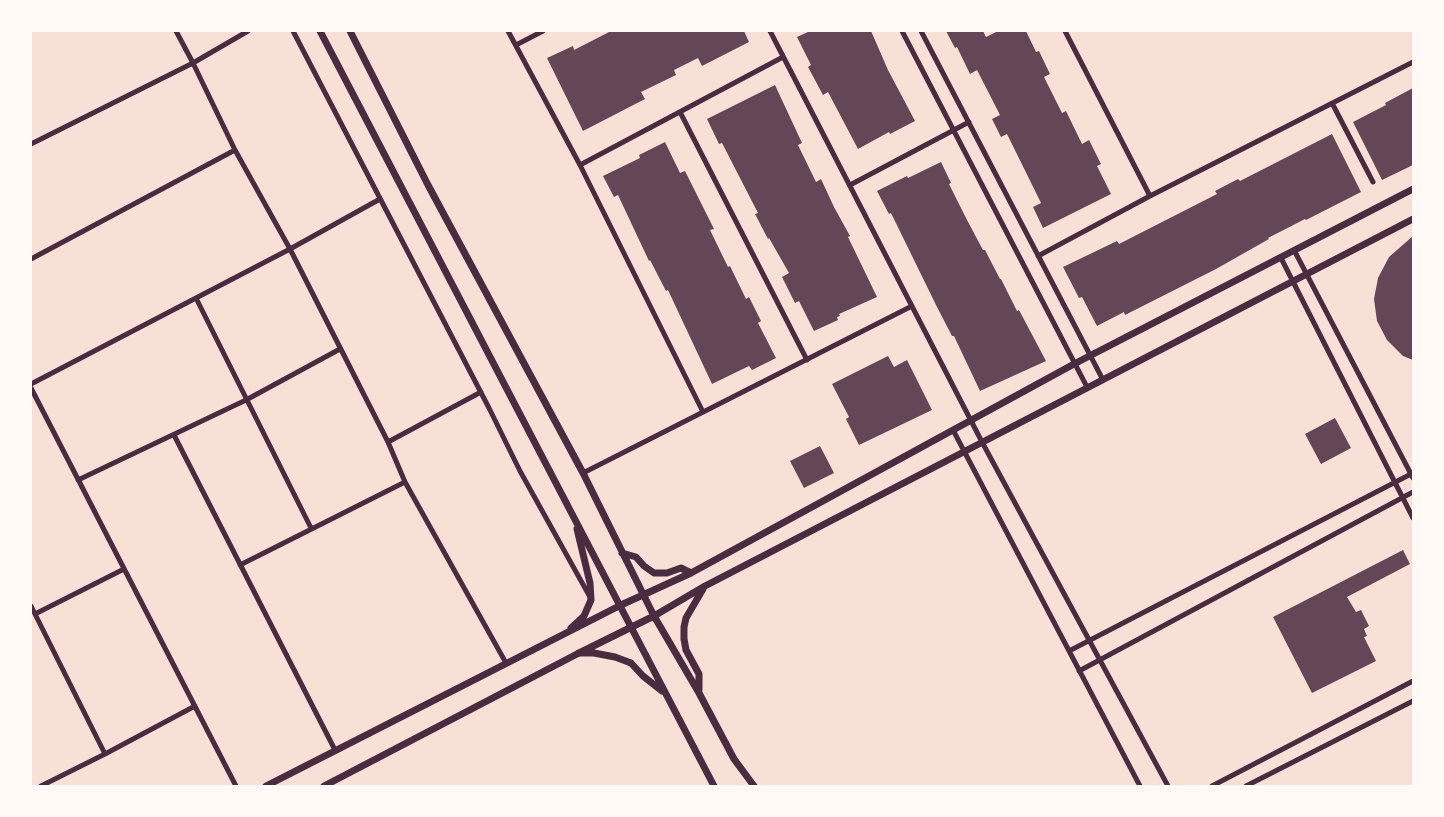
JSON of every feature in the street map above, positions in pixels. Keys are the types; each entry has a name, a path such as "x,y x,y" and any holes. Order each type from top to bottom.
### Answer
{"main road":[{"path":"320,31 714,786"},
{"path":"350,31 428,185 583,473 654,616 699,692 734,759 754,786"},
{"path":"266,786 621,605 691,573 1074,364 1413,189"},
{"path":"324,786 654,616 705,586 964,452 1102,378 1307,275 1413,219"},
{"path":"564,634 584,616 591,600 590,583 575,519"},
{"path":"622,553 636,557 644,566 654,572 667,573 681,568 691,573"},
{"path":"699,692 699,674 686,650 684,627 686,618 705,586"},
{"path":"577,654 594,652 615,656 631,664 664,692"}],"street":[{"path":"176,31 235,150 290,249 388,442 405,482 506,663"},
{"path":"31,144 193,63 248,31"},
{"path":"293,31 481,392 520,471 591,600"},
{"path":"508,31 580,165 703,412"},
{"path":"516,46 543,31"},
{"path":"770,31 982,442 1168,786"},
{"path":"902,31 1087,387"},
{"path":"921,31 1102,378"},
{"path":"1065,31 1150,196"},
{"path":"580,165 783,57"},
{"path":"1038,256 1150,196 1413,62"},
{"path":"1332,103 1373,182"},
{"path":"680,112 807,360"},
{"path":"850,185 969,122"},
{"path":"31,258 235,150"},
{"path":"31,384 380,200"},
{"path":"1070,652 1395,483 1412,476 1294,250"},
{"path":"1280,258 1413,518"},
{"path":"196,298 310,528"},
{"path":"583,473 912,306"},
{"path":"78,480 246,400 340,349"},
{"path":"31,388 236,786"},
{"path":"388,442 481,392"},
{"path":"953,430 1140,786"},
{"path":"174,435 335,750"},
{"path":"240,565 310,528 405,482"},
{"path":"1080,670 1413,492"},
{"path":"35,614 124,569"},
{"path":"31,606 106,754"},
{"path":"1212,786 1413,681"},
{"path":"1246,786 1413,701"},
{"path":"41,786 106,754 195,706"}],"building":[{"path":"611,31 744,31 749,42 702,66 698,58 674,70 676,75 641,92 645,99 583,131 547,58 573,46 574,50"},
{"path":"810,31 871,31 888,70 915,121 890,134 889,132 858,149 828,92 823,95 808,67 811,65 797,37"},
{"path":"946,31 983,31 986,37 998,31 1026,31 1036,52 1039,51 1050,74 1044,77 1062,113 1066,111 1082,144 1089,140 1101,164 1097,166 1111,194 1043,228 1033,207 1041,203 1007,134 1001,137 992,119 1000,115 977,70 970,74 957,47 955,48"},
{"path":"775,85 802,143 798,145 816,182 821,179 850,236 848,237 877,297 839,314 838,320 814,331 799,301 795,303 782,277 789,273 768,239 755,214 758,213 722,143 719,144 707,119"},
{"path":"1413,88 1413,165 1382,180 1353,122"},
{"path":"1332,134 1361,192 1268,238 1216,269 1125,315 1124,312 1097,326 1082,297 1079,298 1063,267 1117,241 1119,244 1217,194 1215,191 1238,179 1240,181"},
{"path":"665,142 680,173 685,171 714,229 710,230 728,267 730,266 746,299 749,297 761,321 758,323 776,358 752,370 749,366 712,384 668,290 666,291 649,261 618,195 614,197 603,176 640,158 639,155"},
{"path":"941,162 951,183 949,184 967,220 1046,361 980,391 891,213 889,214 877,191"},
{"path":"1413,236 1413,360 1403,356 1387,340 1377,321 1374,299 1378,278 1389,257"},
{"path":"888,356 894,367 907,360 932,410 859,445 846,419 849,417 832,384"},
{"path":"1335,418 1351,448 1321,464 1305,434"},
{"path":"820,446 834,473 804,488 790,461"},
{"path":"1403,550 1410,564 1347,597 1356,612 1361,610 1369,626 1364,629 1367,636 1364,637 1376,661 1312,693 1273,617"}]}
